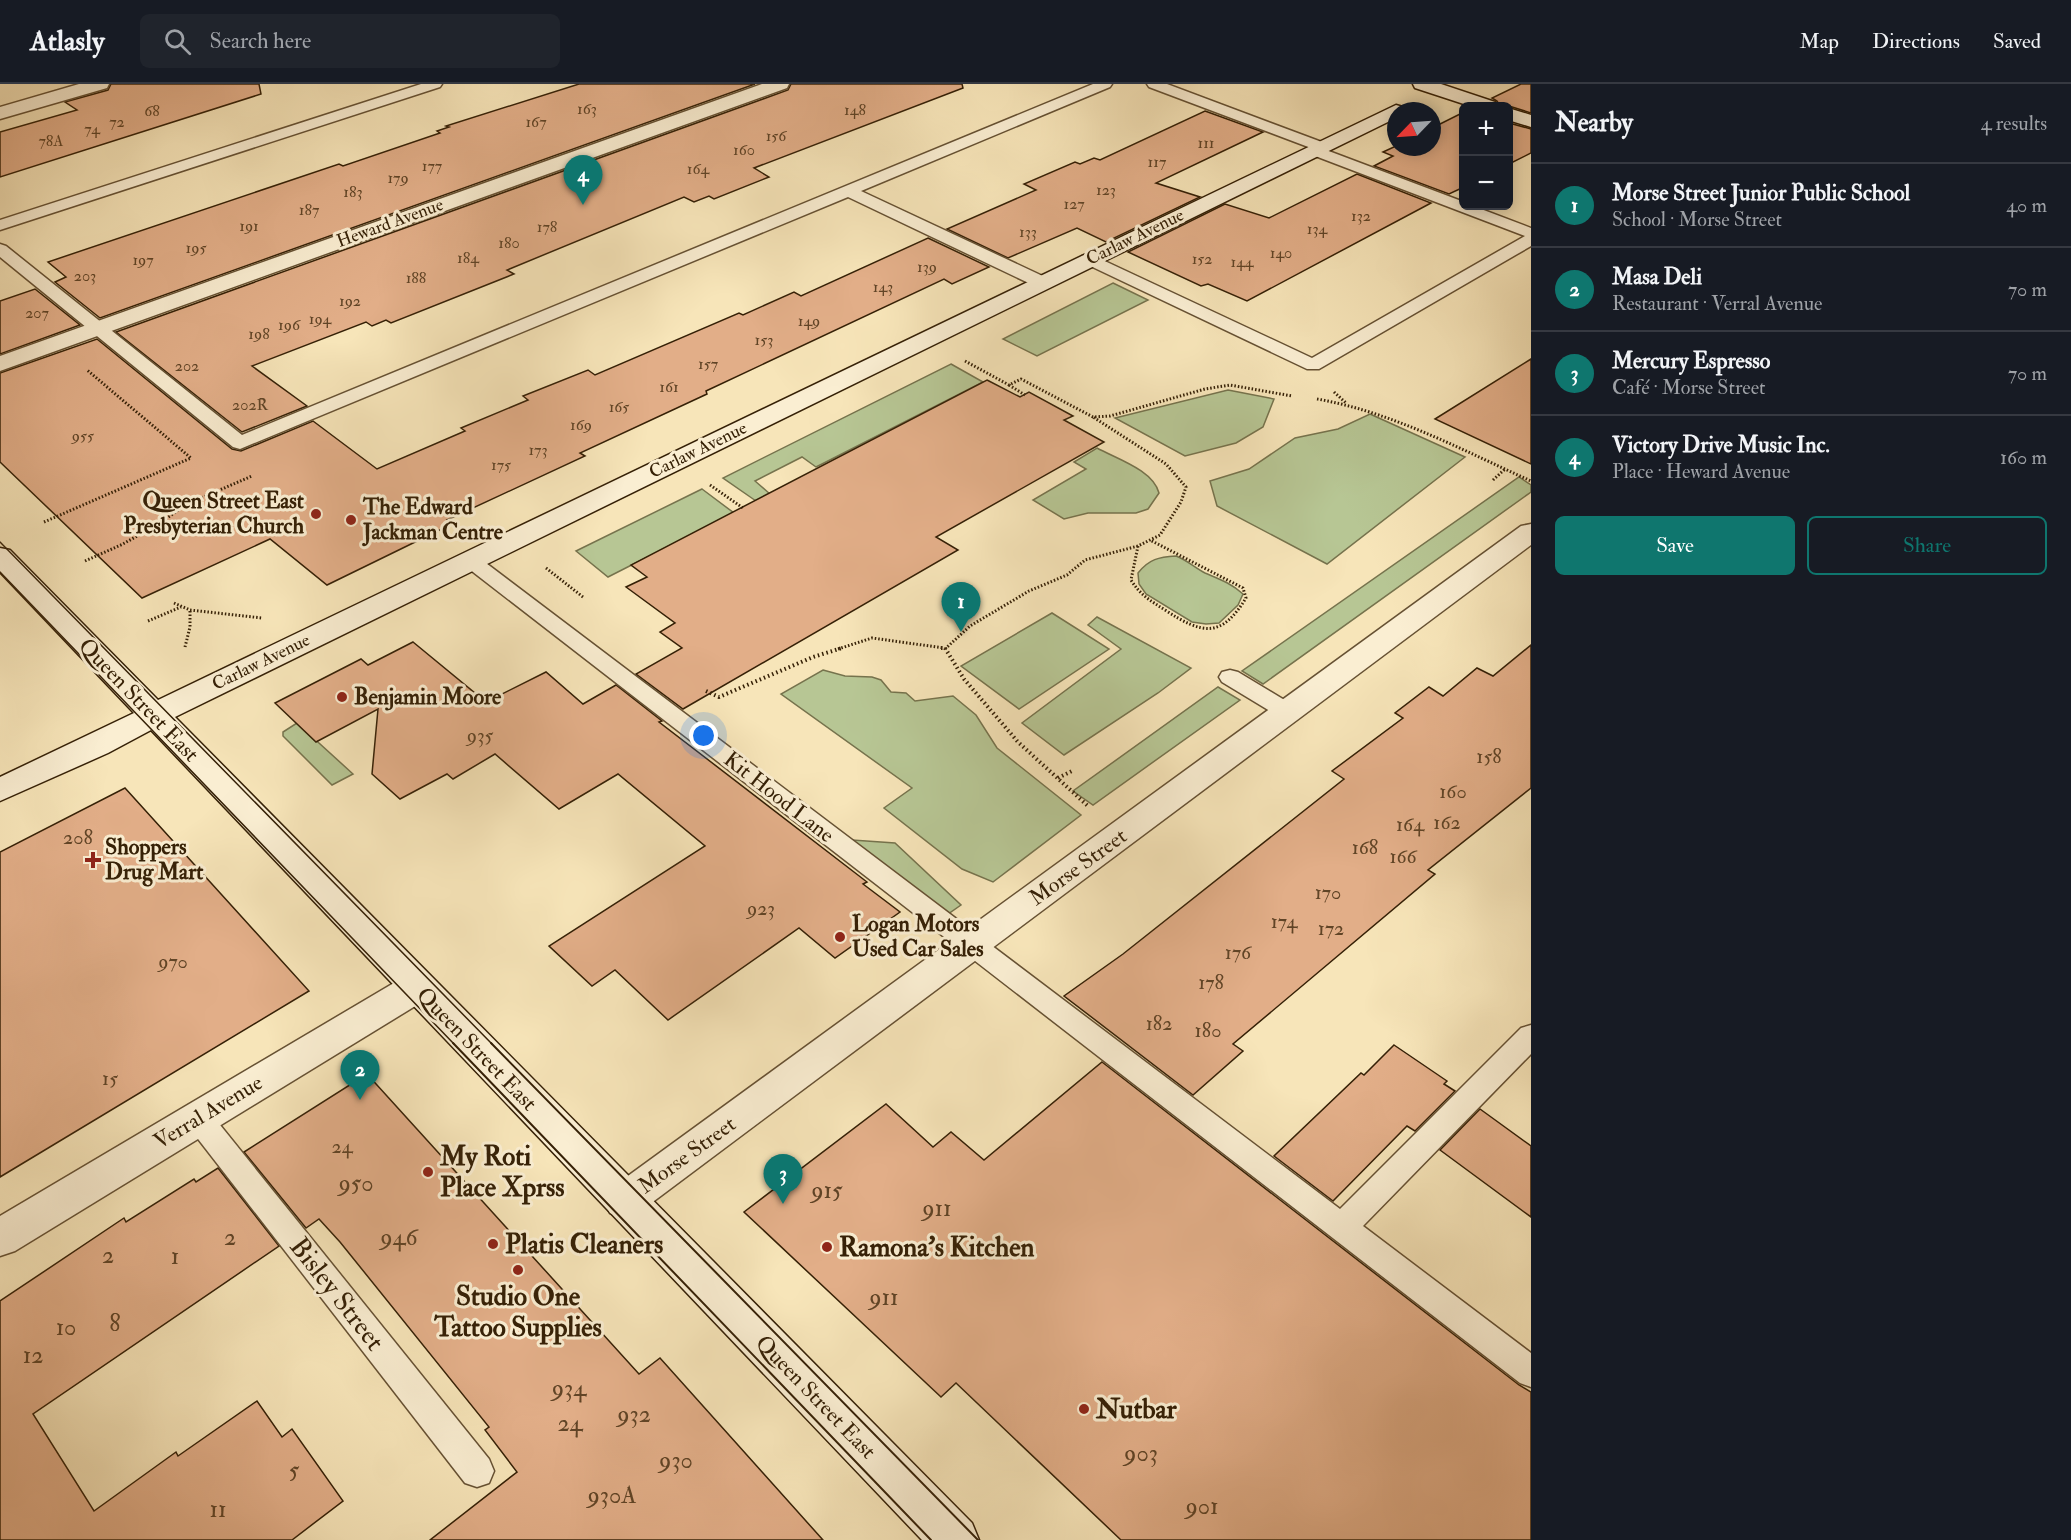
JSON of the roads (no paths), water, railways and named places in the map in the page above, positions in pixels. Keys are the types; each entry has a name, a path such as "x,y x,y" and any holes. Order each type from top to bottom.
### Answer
{"main road":[{"path":"0,113 100,84"},
{"name":"Heward Avenue","path":"0,364 780,84"},
{"path":"1438,86 1478,102"},
{"name":"Carlaw Avenue","path":"1411,102 1438,86"},
{"name":"Carlaw Avenue","path":"0,790 97,745 1088,259 1387,115"},
{"path":"1513,115 1531,121"},
{"name":"Morse Street","path":"624,1201 1531,532"},
{"name":"Queen Street East","path":"0,556 955,1540"},
{"name":"Verral Avenue","path":"0,1238 417,987"}],"lane":[{"path":"0,225 435,84"},
{"path":"0,249 240,443 666,264 1105,84"},
{"path":"1154,84 1531,232"},
{"path":"848,191 1042,283"},
{"path":"1088,259 1313,365 1531,239"},
{"name":"Kit Hood Lane","path":"471,561 1531,1372"},
{"path":"1230,677 1288,712"},
{"path":"1341,1228 1531,1036"},
{"name":"Bisley Street","path":"198,1118 477,1471"}],"tram line":[{"path":"0,542 492,1044"},
{"path":"0,572 454,1044"},
{"path":"453,1043 931,1540"},
{"path":"491,1043 978,1540"}],"place":[{"name":"Victory Drive Music Inc.","path":"583,205"},
{"name":"Queen Street East Presbyterian Church","path":"316,514"},
{"name":"The Edward Jackman Centre","path":"351,520"},
{"name":"Morse Street Junior Public School","path":"961,632"},
{"name":"Benjamin Moore","path":"342,697"},
{"name":"Shoppers Drug Mart","path":"93,860"},
{"name":"Logan Motors Used Car Sales","path":"840,937"},
{"name":"Masa Deli","path":"360,1100"},
{"name":"My Roti Place Xprss","path":"428,1172"},
{"name":"Mercury Espresso","path":"783,1204"},
{"name":"Platis Cleaners","path":"493,1244"},
{"name":"Ramona's Kitchen","path":"827,1247"},
{"name":"Studio One Tattoo Supplies","path":"518,1270"},
{"name":"Nutbar","path":"1084,1409"}]}
